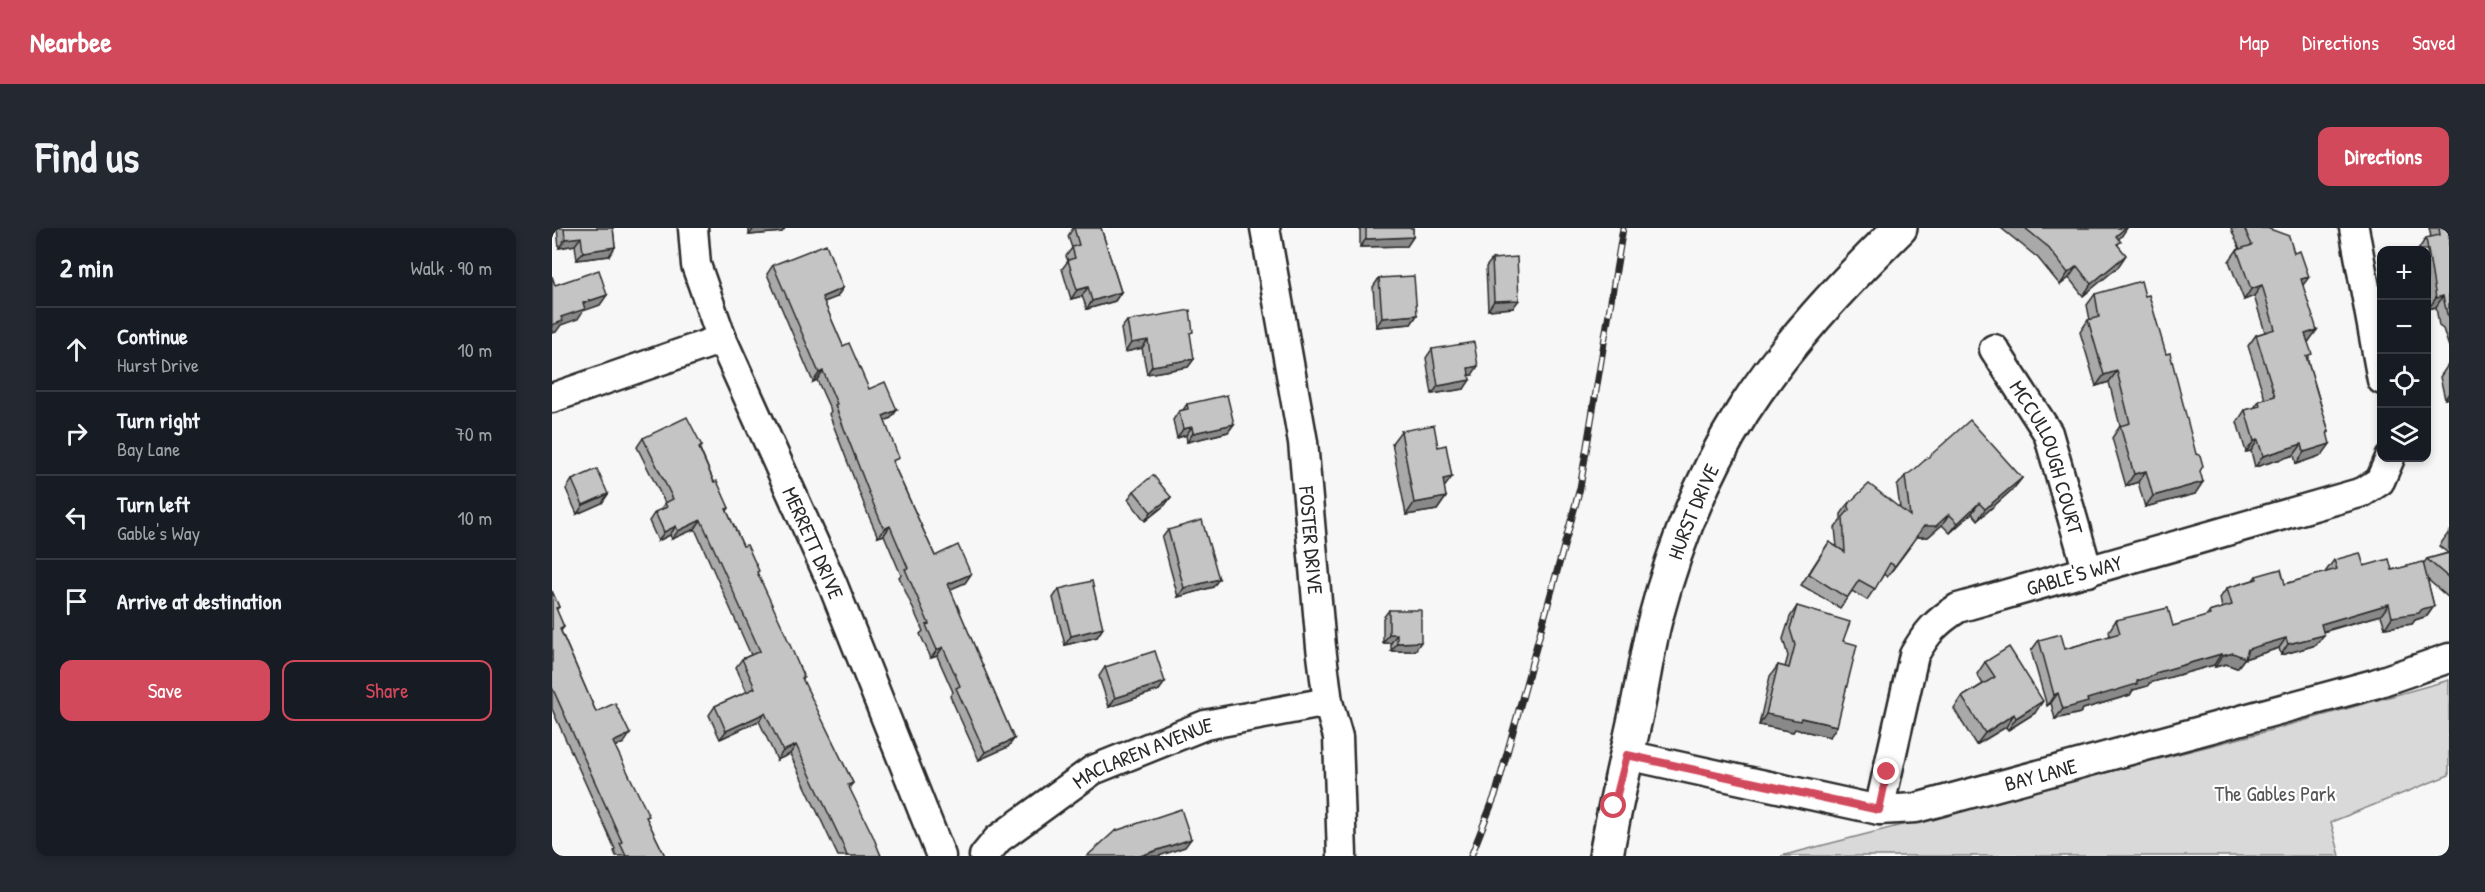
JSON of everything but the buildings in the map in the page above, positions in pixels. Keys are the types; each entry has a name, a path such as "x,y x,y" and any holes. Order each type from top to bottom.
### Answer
{"street":[{"name":"MERRETT DRIVE","path":"693,228 696,265 722,339 832,583 941,856"},
{"name":"FOSTER DRIVE","path":"1265,228 1303,442 1321,647 1328,702 1338,737 1342,856"},
{"name":"HURST DRIVE","path":"1606,856 1614,806 1655,620 1681,538 1707,477 1742,412 1790,346 1900,228"},
{"path":"2354,228 2377,354"},
{"path":"552,398 722,339"},
{"name":"MCCULLOUGH COURT","path":"1994,349 2048,433 2088,572"},
{"name":"GABLE'S WAY","path":"1879,810 1914,655 1926,633 1941,619 1958,608 2363,492 2380,481 2388,462"},
{"name":"BAY LANE","path":"1627,755 1879,810 1916,808 2373,684 2449,658"},
{"name":"MACLAREN AVENUE","path":"984,856 998,839 1093,771 1205,726 1328,702"}],"green space":[{"name":"The Gables Park","path":"2449,680 2449,775 2331,822 2340,856 1781,856 2264,732"}],"railway":[{"path":"1471,856 1496,793 1580,488 1623,228"}],"route":[{"path":"1614,806 1627,755 1879,810 1887,772"}]}
